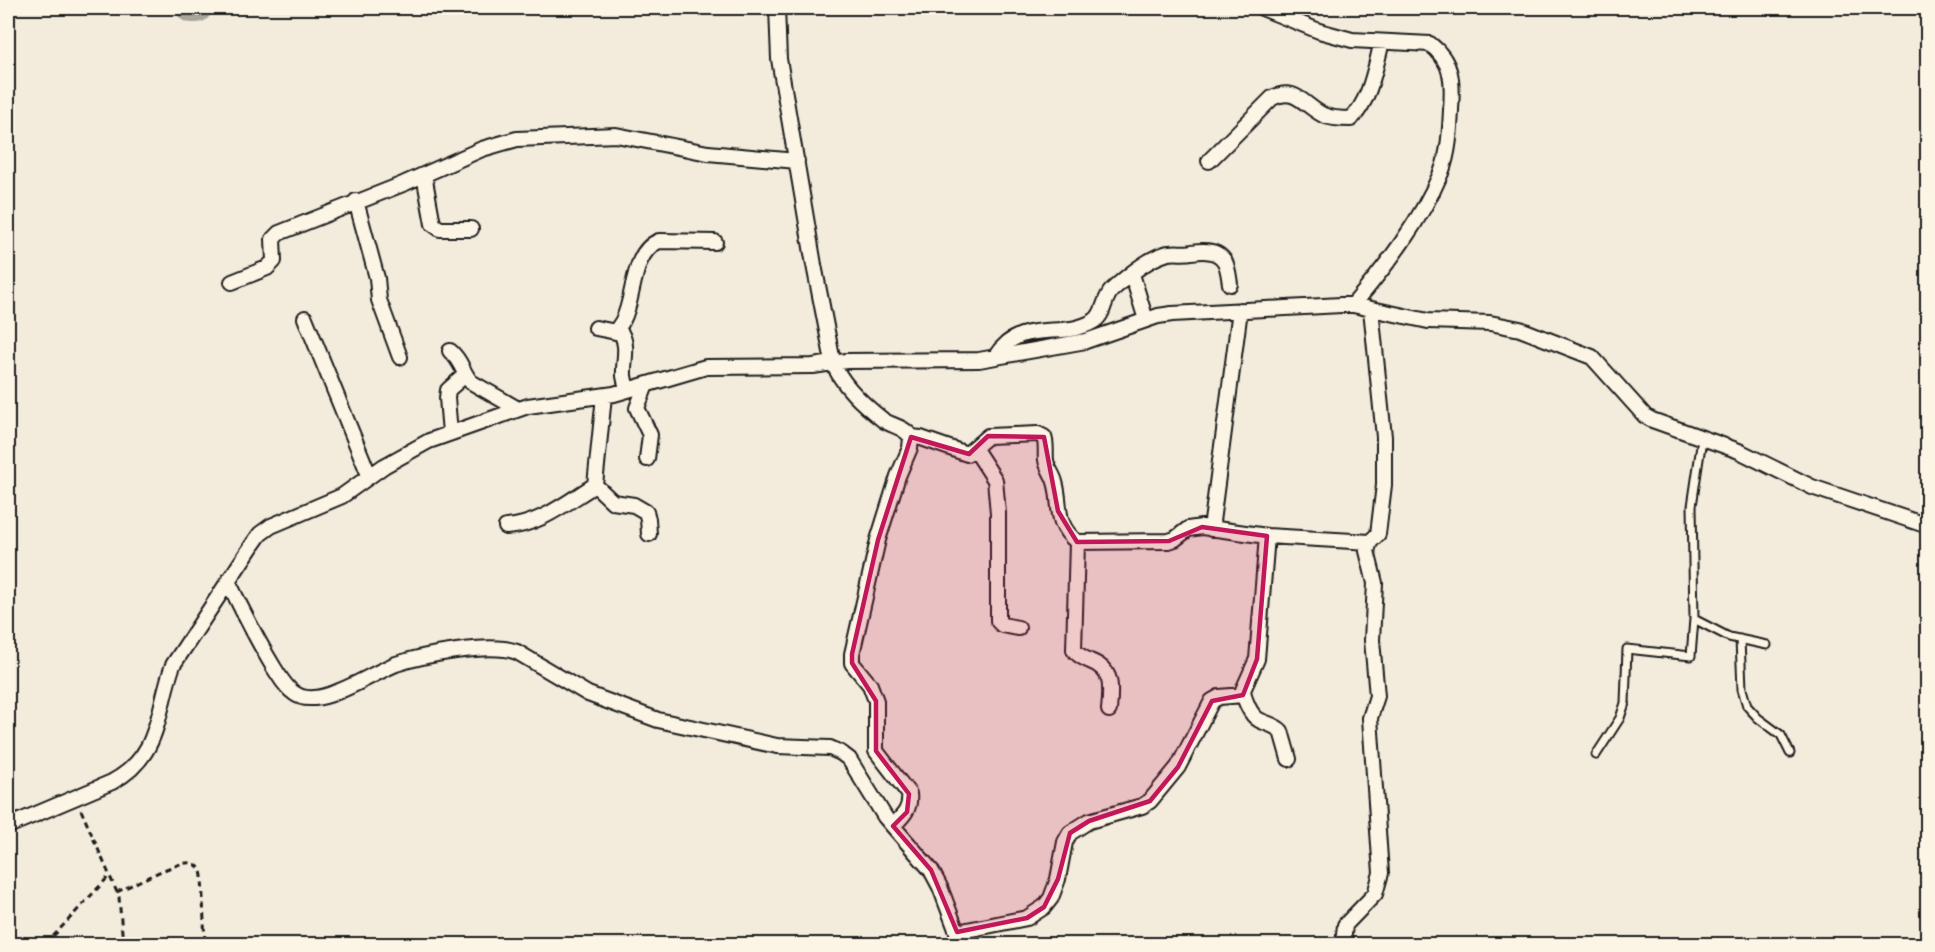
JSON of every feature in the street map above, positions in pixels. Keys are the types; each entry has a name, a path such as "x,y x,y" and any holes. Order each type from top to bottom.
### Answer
{"street":[{"path":"777,8 779,59 833,362 840,377 861,400 884,420 905,430 911,437 921,438 961,453 970,453 988,436 1038,434 1044,437 1047,444 1047,464 1056,484 1058,512 1070,536 1077,542 1169,541 1191,528 1267,536 1370,542"},
{"path":"1262,8 1319,31 1352,40 1430,44 1440,52 1449,66 1452,90 1449,143 1441,172 1423,208 1393,257 1353,305"},
{"path":"1209,161 1272,98 1281,93 1291,93 1324,116 1352,119 1359,111 1369,89 1382,42"},
{"path":"232,282 267,268 274,261 273,239 279,232 424,175 482,149 507,141 616,135 708,153 797,160"},
{"path":"424,175 433,224 440,229 471,229"},
{"path":"356,201 377,278 379,300 400,357"},
{"path":"615,332 624,319 639,267 645,254 654,243 660,241 715,242"},
{"path":"995,357 1003,344 1027,333 1081,326 1093,321 1100,316 1106,297 1132,274 1166,253 1190,253 1203,250 1217,254 1224,261 1230,284"},
{"path":"1132,274 1146,320"},
{"path":"8,826 124,775 138,763 158,724 166,682 173,665 190,636 229,583 253,544 271,525 342,496 369,475 429,441 450,433 518,409 538,404 604,396 706,367 794,367 858,360 965,361 1086,341 1146,320 1172,314 1353,305 1428,321 1510,326 1586,354 1598,363 1645,416 1661,425 1739,451 1812,487 1928,526"},
{"path":"1343,945 1345,925 1376,894 1382,873 1370,718 1377,696 1372,640 1376,583 1367,551 1370,542 1378,534 1384,485 1384,437 1371,309"},
{"path":"1211,529 1240,310"},
{"path":"305,318 369,475"},
{"path":"596,328 621,333 625,345 624,375 627,390"},
{"path":"450,351 462,364 465,375 476,386 518,409"},
{"path":"450,433 448,390 465,375"},
{"path":"646,385 637,408 650,435 648,459"},
{"path":"595,485 604,396"},
{"path":"893,826 907,812 909,794 876,751 876,701 870,685 852,663 852,654 878,540 897,476 910,448 911,437"},
{"path":"975,449 995,480 998,513 998,621 1002,625 1018,628"},
{"path":"506,527 521,526 546,516 595,485"},
{"path":"595,485 613,502 634,505 646,512 649,534"},
{"path":"1267,536 1257,659 1244,695 1257,720 1279,728 1289,759"},
{"path":"1077,542 1074,650 1080,656 1097,663 1108,674 1111,685 1109,710"},
{"path":"229,583 260,644 287,687 299,697 324,696 351,686 393,665 428,655 510,649 588,694 658,720 777,747 835,749 849,759 885,817 931,870 940,887 958,938 1027,918 1044,907 1051,898 1058,879 1065,842 1070,833 1089,821 1142,806 1150,801 1178,767 1212,701 1219,697 1244,695"}],"lane":[{"path":"1596,755 1620,717 1625,703 1627,649 1691,656 1694,619 1692,506 1702,439"},
{"path":"1694,619 1729,637 1767,645"},
{"path":"1740,639 1742,689 1747,706 1758,718 1781,735 1790,753"}],"path":[{"path":"75,797 117,892 121,906 123,945"},
{"path":"117,892 179,865 192,863 197,865 202,876 205,945"},
{"path":"46,945 110,875"}],"highlighted area":[{"path":"988,436 1044,437 1058,511 1077,542 1169,541 1202,527 1267,536 1257,659 1243,695 1212,701 1178,767 1150,801 1089,821 1070,833 1058,879 1044,907 1027,918 957,932 931,870 893,826 907,812 909,794 876,751 876,701 852,663 852,654 878,540 911,437 969,454"}],"waterway":[{"path":"191,8 197,8"}]}
